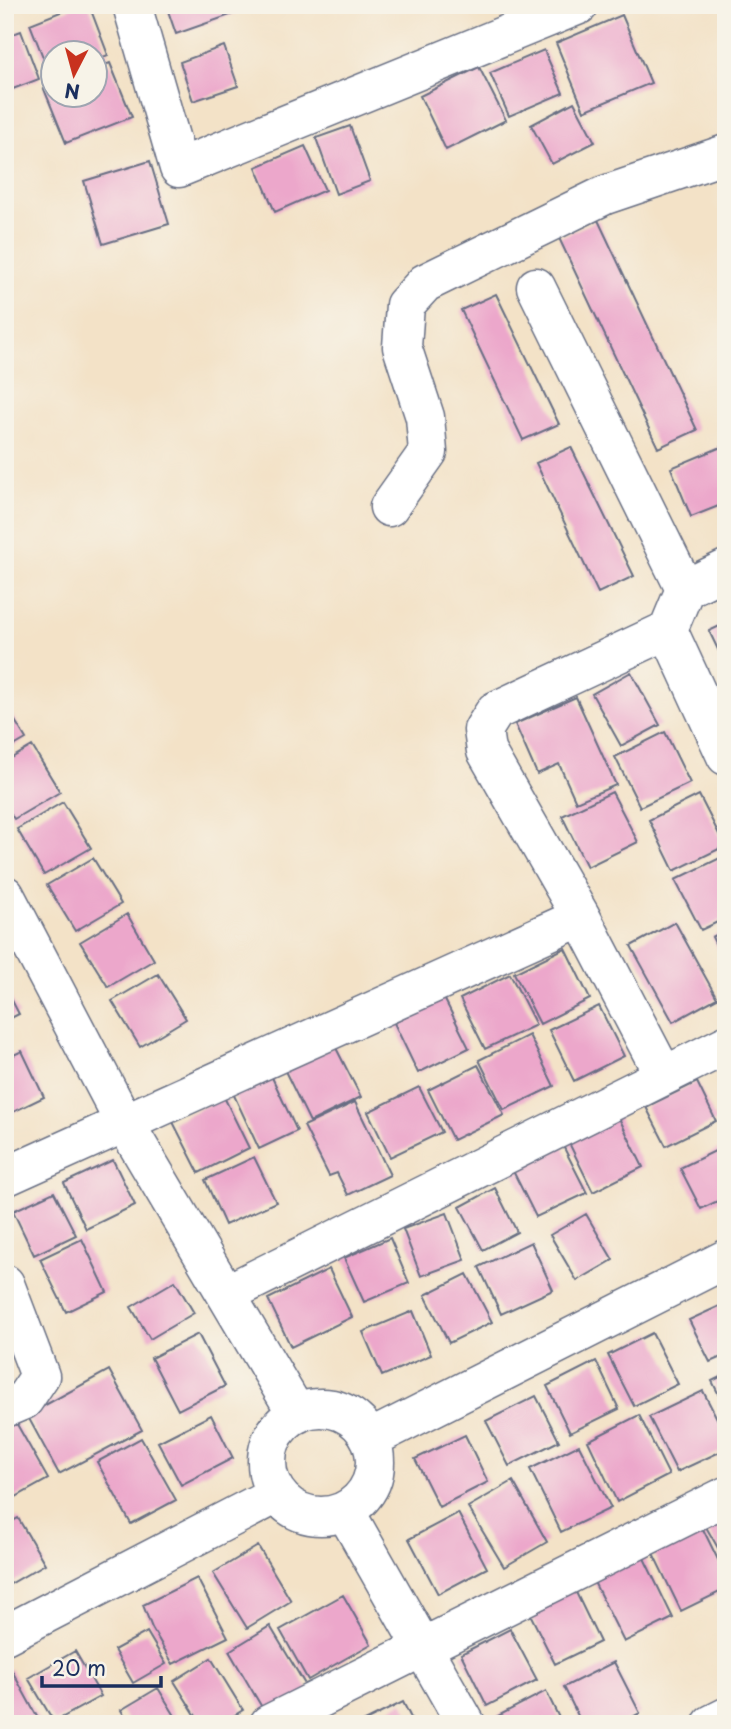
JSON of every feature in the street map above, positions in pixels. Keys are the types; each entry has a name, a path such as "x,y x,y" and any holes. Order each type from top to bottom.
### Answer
{"street":[{"path":"132,5 179,168 579,5"},
{"path":"389,508 428,452 425,418 402,347 405,305 425,283 605,195 726,154"},
{"path":"536,287 685,589"},
{"path":"663,1074 581,917 486,751 483,730 495,711 668,631 685,589 726,569"},
{"path":"668,631 726,756"},
{"path":"5,895 124,1122 297,1414"},
{"path":"5,1177 581,917"},
{"path":"226,1294 663,1074 726,1045"},
{"path":"370,1439 726,1259"},
{"path":"5,1284 40,1376 24,1400 5,1408"},
{"path":"313,1408 347,1414 360,1424 370,1439 376,1459 373,1480 362,1499 345,1511 320,1517 296,1510 277,1494 269,1477 267,1459 271,1440 281,1425 297,1414 313,1408"},
{"path":"5,1634 277,1494"},
{"path":"269,1724 726,1496"},
{"path":"345,1511 466,1724"},
{"path":"712,1724 726,1717"}],"building":[{"path":"78,5 89,5 102,38 38,38 38,44 30,24"},
{"path":"166,5 233,5 236,13 176,34"},
{"path":"622,15 651,83 584,111 556,43"},
{"path":"21,31 38,79 5,92 5,37"},
{"path":"224,46 238,86 193,101 180,62"},
{"path":"544,50 563,93 509,116 490,73"},
{"path":"110,63 132,117 66,143 52,108 108,108"},
{"path":"479,67 506,120 446,150 420,96"},
{"path":"574,102 595,142 552,164 531,125"},
{"path":"350,126 370,181 336,194 316,138"},
{"path":"305,146 325,190 275,212 256,167"},
{"path":"150,161 169,224 103,244 84,181"},
{"path":"598,220 697,430 658,448 559,238"},
{"path":"496,294 559,424 523,440 461,310"},
{"path":"726,445 726,503 691,517 671,468"},
{"path":"571,447 634,576 598,593 536,463"},
{"path":"726,623 726,666 709,631"},
{"path":"631,672 660,725 621,746 592,694"},
{"path":"576,697 616,785 576,802 559,764 537,774 515,724"},
{"path":"5,704 26,739 5,751"},
{"path":"665,732 690,783 640,807 615,757"},
{"path":"32,746 60,792 14,819 5,805 5,762"},
{"path":"612,792 638,842 587,867 562,816"},
{"path":"699,795 725,846 674,871 649,820"},
{"path":"63,802 91,848 44,875 17,829"},
{"path":"726,855 726,918 701,930 675,880"},
{"path":"93,858 121,904 75,931 47,885"},
{"path":"127,914 154,960 108,987 80,942"},
{"path":"675,922 717,998 673,1022 631,946"},
{"path":"726,930 726,965 712,937"},
{"path":"565,948 590,999 540,1024 514,973"},
{"path":"158,974 186,1019 140,1047 112,1001"},
{"path":"510,974 536,1025 485,1049 460,999"},
{"path":"5,987 19,1014 5,1021"},
{"path":"444,998 469,1048 418,1073 394,1023"},
{"path":"599,1006 624,1056 574,1081 549,1030"},
{"path":"529,1035 554,1086 504,1110 479,1060"},
{"path":"335,1046 361,1097 310,1122 285,1071"},
{"path":"22,1051 44,1097 5,1116 5,1059"},
{"path":"478,1065 504,1115 453,1140 428,1090"},
{"path":"270,1073 297,1131 259,1149 232,1091"},
{"path":"697,1082 716,1121 666,1146 646,1107"},
{"path":"419,1087 442,1132 390,1157 368,1112"},
{"path":"224,1097 249,1148 199,1173 173,1122"},
{"path":"355,1102 390,1175 348,1195 337,1173 329,1176 304,1126"},
{"path":"618,1116 643,1167 593,1192 568,1141"},
{"path":"561,1142 587,1193 536,1217 511,1167"},
{"path":"719,1149 726,1162 726,1197 701,1209 680,1168"},
{"path":"254,1157 276,1202 225,1225 205,1180"},
{"path":"113,1160 135,1205 86,1229 64,1183"},
{"path":"495,1188 517,1232 483,1250 460,1207"},
{"path":"54,1192 76,1235 34,1255 13,1211"},
{"path":"447,1213 465,1260 421,1276 403,1229"},
{"path":"586,1214 613,1260 577,1281 550,1235"},
{"path":"390,1238 409,1283 364,1302 344,1258"},
{"path":"82,1239 107,1292 66,1312 40,1259"},
{"path":"531,1242 553,1290 501,1314 479,1267"},
{"path":"329,1269 352,1317 291,1347 268,1299"},
{"path":"467,1274 492,1322 449,1343 425,1295"},
{"path":"175,1281 194,1313 150,1339 131,1307"},
{"path":"726,1303 726,1355 710,1362 689,1320"},
{"path":"413,1311 431,1355 382,1376 363,1332"},
{"path":"652,1333 678,1384 634,1406 608,1355"},
{"path":"198,1334 225,1386 178,1410 151,1358"},
{"path":"596,1361 619,1409 570,1433 547,1386"},
{"path":"109,1370 142,1430 59,1474 27,1415"},
{"path":"726,1374 726,1409 712,1381"},
{"path":"703,1391 726,1436 726,1449 677,1472 649,1417"},
{"path":"536,1396 559,1441 509,1466 486,1421"},
{"path":"211,1415 233,1458 181,1485 158,1442"},
{"path":"639,1415 669,1475 617,1502 588,1441"},
{"path":"14,1419 48,1479 5,1503 5,1424"},
{"path":"465,1435 488,1482 439,1507 415,1459"},
{"path":"141,1438 176,1500 131,1524 97,1462"},
{"path":"579,1445 611,1508 561,1532 530,1469"},
{"path":"513,1481 547,1542 504,1567 468,1507"},
{"path":"458,1513 487,1568 438,1594 409,1539"},
{"path":"726,1517 726,1562 706,1527"},
{"path":"18,1518 45,1564 5,1587 5,1525"},
{"path":"700,1523 726,1576 726,1589 681,1611 650,1547"},
{"path":"258,1546 291,1601 247,1628 213,1573"},
{"path":"642,1554 673,1618 624,1642 592,1578"},
{"path":"197,1578 228,1637 173,1664 152,1628 143,1605"},
{"path":"571,1582 600,1642 555,1664 525,1604"},
{"path":"343,1595 371,1644 308,1680 280,1630"},
{"path":"270,1626 309,1691 267,1716 229,1651"},
{"path":"510,1629 537,1680 487,1706 461,1654"},
{"path":"147,1632 166,1664 133,1683 114,1650"},
{"path":"75,1651 101,1696 54,1722 28,1678"},
{"path":"211,1658 243,1710 220,1724 201,1724 174,1681"},
{"path":"614,1662 640,1713 620,1724 582,1724 564,1687"},
{"path":"11,1669 41,1724 5,1724 5,1672"},
{"path":"158,1688 180,1724 129,1724 121,1710"},
{"path":"546,1691 562,1724 499,1724 496,1717"},
{"path":"403,1702 414,1724 359,1724"}]}
